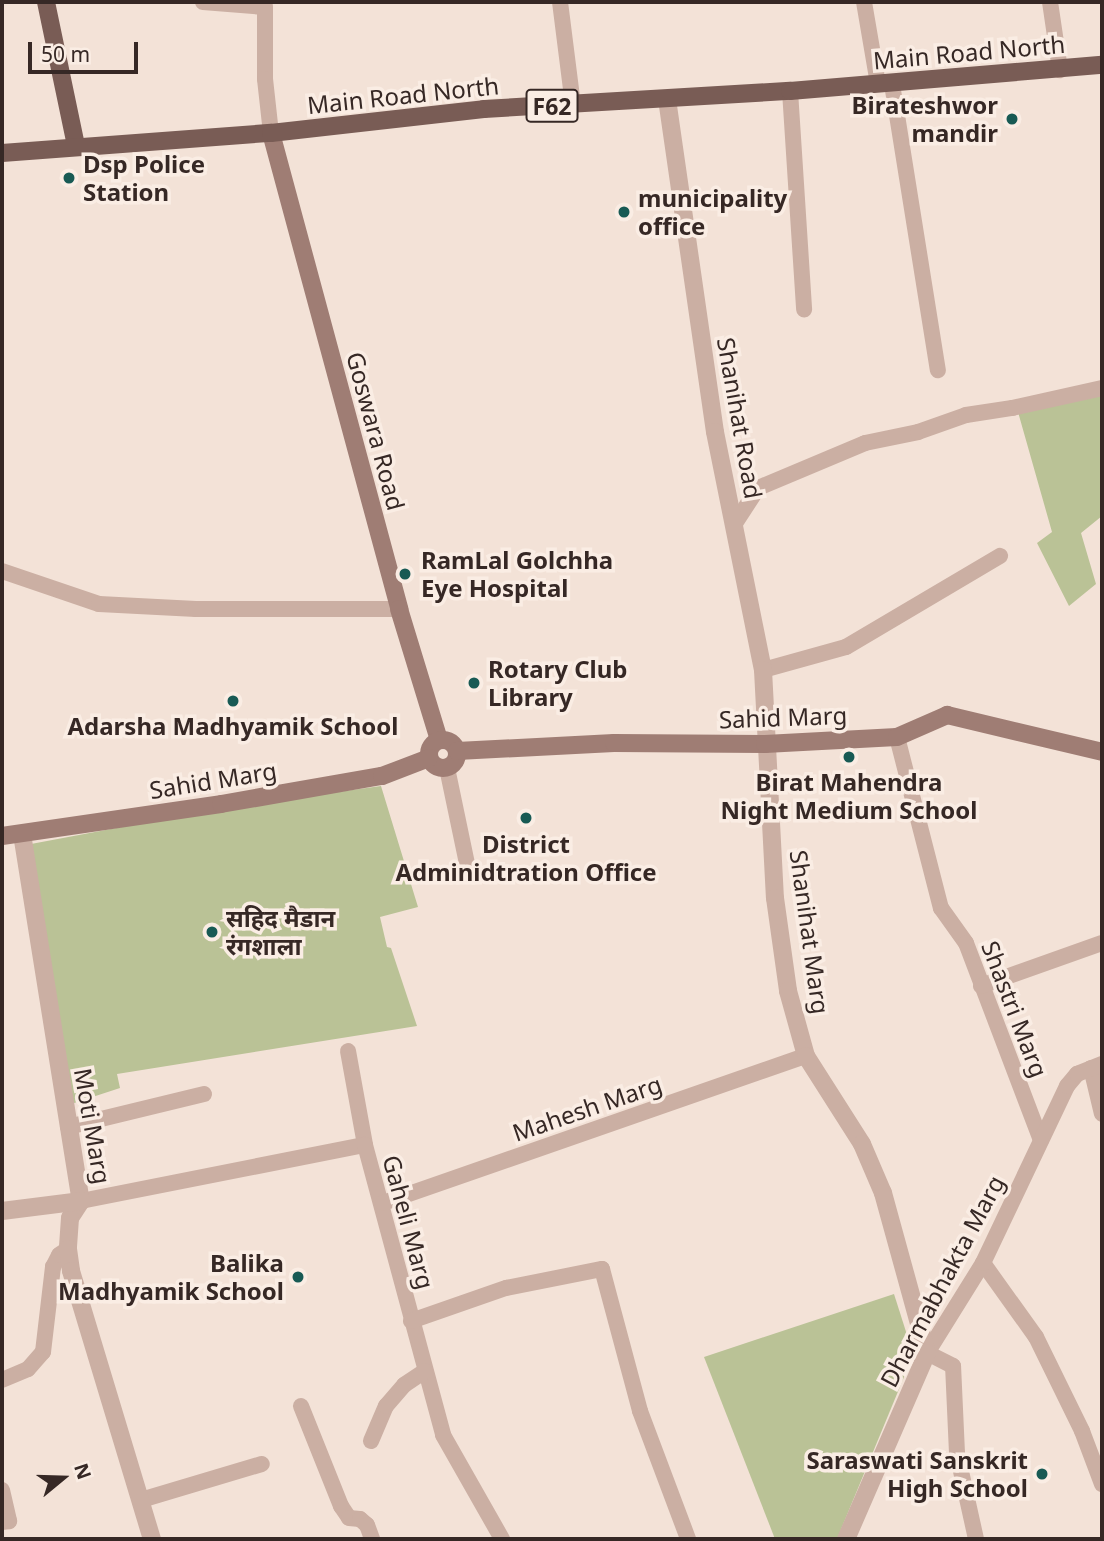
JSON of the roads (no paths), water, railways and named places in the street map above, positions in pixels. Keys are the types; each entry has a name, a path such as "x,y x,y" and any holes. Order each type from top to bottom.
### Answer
{"main road":[{"path":"46,2 76,146"},
{"name":"Main Road North","path":"2,153 271,133 484,109 790,91 1102,65"},
{"name":"Goswara Road","path":"271,133 399,609 439,740"},
{"name":"Sahid Marg","path":"457,751 614,743 765,744 897,737 947,715 1102,752"},
{"path":"439,740 453,744 457,751 453,765 447,768 440,768 429,758 433,744 439,740"},
{"name":"Sahid Marg","path":"2,836 382,776 429,758"}],"street":[{"path":"203,2 265,8 265,79 271,133"},
{"path":"560,2 573,105"},
{"path":"864,2 885,84 938,370"},
{"path":"1050,2 1060,70"},
{"path":"790,91 804,310"},
{"name":"Shanihat Road","path":"667,99 707,380 762,670 765,744"},
{"path":"734,524 758,488 865,443 918,432 966,415 1012,408 1102,387"},
{"path":"762,670 846,647 1000,556"},
{"path":"2,570 99,604 196,609 399,609"},
{"name":"Shastri Marg","path":"897,737 942,908 966,943 1041,1140"},
{"name":"Shanihat Marg","path":"765,744 775,898 788,990 806,1056 862,1144 883,1194 927,1353"},
{"path":"447,768 469,873"},
{"name":"Moti Marg","path":"22,834 81,1201 71,1218 68,1249 71,1270 152,1539"},
{"path":"981,986 1102,943"},
{"path":"348,1051 365,1145"},
{"name":"Mahesh Marg","path":"383,1203 806,1056"},
{"path":"1096,1066 1102,1114"},
{"name":"Dharmabhakta Marg","path":"846,1539 927,1353 983,1263 1067,1086 1077,1074 1096,1066"},
{"path":"68,1127 204,1094"},
{"name":"Gaheli Marg","path":"81,1201 365,1145 383,1203 411,1321 443,1435 502,1539"},
{"path":"2,1211 81,1201"},
{"path":"2,1380 28,1369 43,1352 53,1267 59,1255 68,1249"},
{"path":"983,1263 1036,1337 1082,1431 1102,1484"},
{"path":"411,1321 506,1288 602,1269 640,1411 688,1539"},
{"path":"927,1353 953,1366 957,1452 976,1539"},
{"path":"371,1441 386,1406 404,1385 425,1371"},
{"path":"301,1406 341,1506 349,1518 360,1518 367,1525 372,1539"},
{"path":"141,1500 262,1464"},
{"path":"2,1490 6,1521"}],"place":[{"name":"Birateshwor mandir","path":"1012,119"},
{"name":"Dsp Police Station","path":"69,178"},
{"name":"municipality office","path":"624,212"},
{"name":"RamLal Golchha Eye Hospital","path":"405,574"},
{"name":"Rotary Club Library","path":"474,683"},
{"name":"Adarsha Madhyamik School","path":"233,701"},
{"name":"Birat Mahendra Night Medium School","path":"849,757"},
{"name":"District Adminidtration Office","path":"526,818"},
{"name":"सहिद मैडान रंगशाला","path":"212,932"},
{"name":"Balika Madhyamik School","path":"298,1277"},
{"name":"Saraswati Sanskrit High School","path":"1042,1474"}]}
